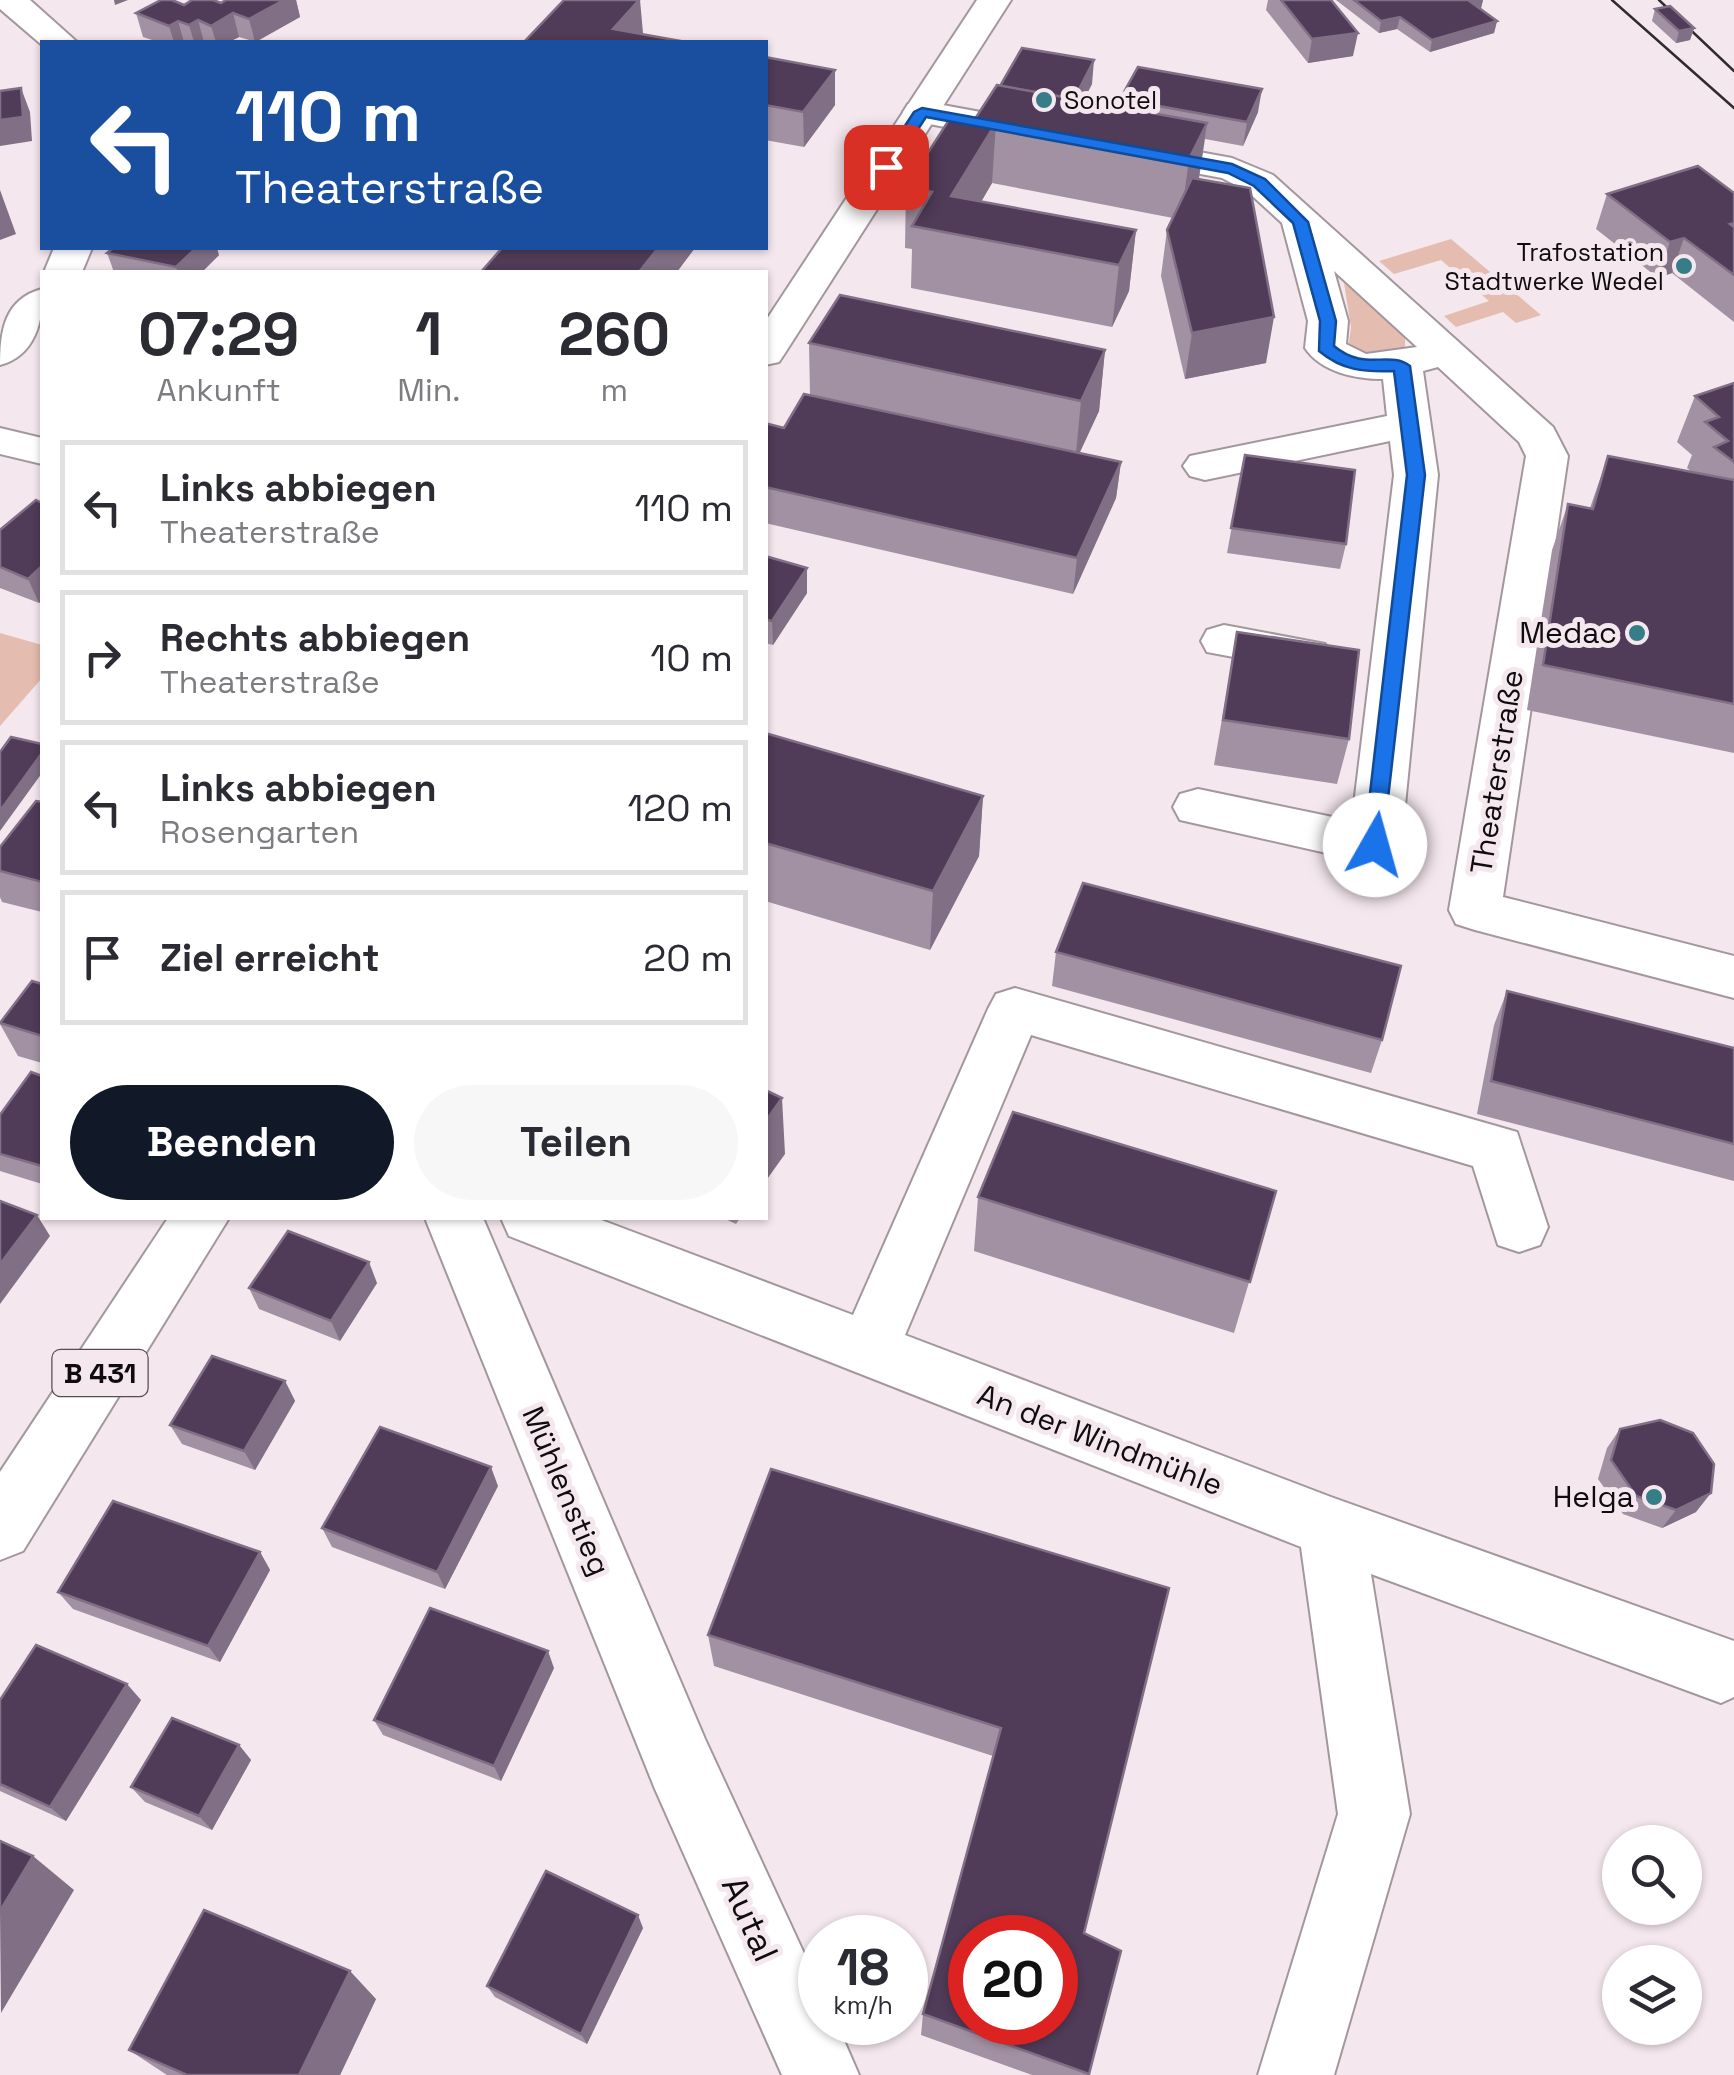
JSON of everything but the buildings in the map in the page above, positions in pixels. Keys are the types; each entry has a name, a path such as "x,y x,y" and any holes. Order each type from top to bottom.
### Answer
{"street":[{"path":"9,0 58,40"},
{"path":"768,348 994,0"},
{"name":"Theaterstraße","path":"922,112 1232,169 1260,182 1424,358 1538,436 1548,456 1475,910 1734,977"},
{"name":"Theaterstraße","path":"1300,222 1328,321 1325,348 1343,362 1365,367 1424,358"},
{"path":"0,353 40,303"},
{"path":"1198,806 1375,845 1416,475 1408,425 1424,358"},
{"path":"1205,466 1408,425"},
{"path":"0,441 40,451"},
{"path":"1224,641 1395,670"},
{"path":"535,1220 868,1351 1014,1009 1497,1149 1519,1227"},
{"name":"B 431","path":"0,1528 199,1220"},
{"name":"Mühlenstieg","path":"455,1220 680,1764"},
{"name":"An der Windmühle","path":"868,1351 1332,1528 1721,1670"},
{"path":"1296,2075 1374,1814 1332,1528"},
{"name":"Autal","path":"680,1764 820,2075"}],"shaded area":[{"path":"1451,239 1541,315 1516,323 1503,312 1456,327 1444,316 1489,301 1441,260 1394,274 1379,261"},
{"path":"1344,283 1405,336 1405,348 1376,354 1349,343 1351,327"},
{"path":"0,633 40,644 40,680 0,726"}],"tram line":[{"path":"1612,0 1734,108"},
{"path":"1659,0 1734,71"}],"place":[{"name":"Sonotel","path":"1044,100"},
{"name":"Trafostation Stadtwerke Wedel","path":"1684,266"},
{"name":"Medac","path":"1637,633"},
{"name":"Helga","path":"1654,1497"}],"route":[{"path":"886,167 922,112 1232,169 1260,182 1300,222 1328,321 1325,348 1343,362 1365,367 1402,366 1416,475 1375,845"}]}
